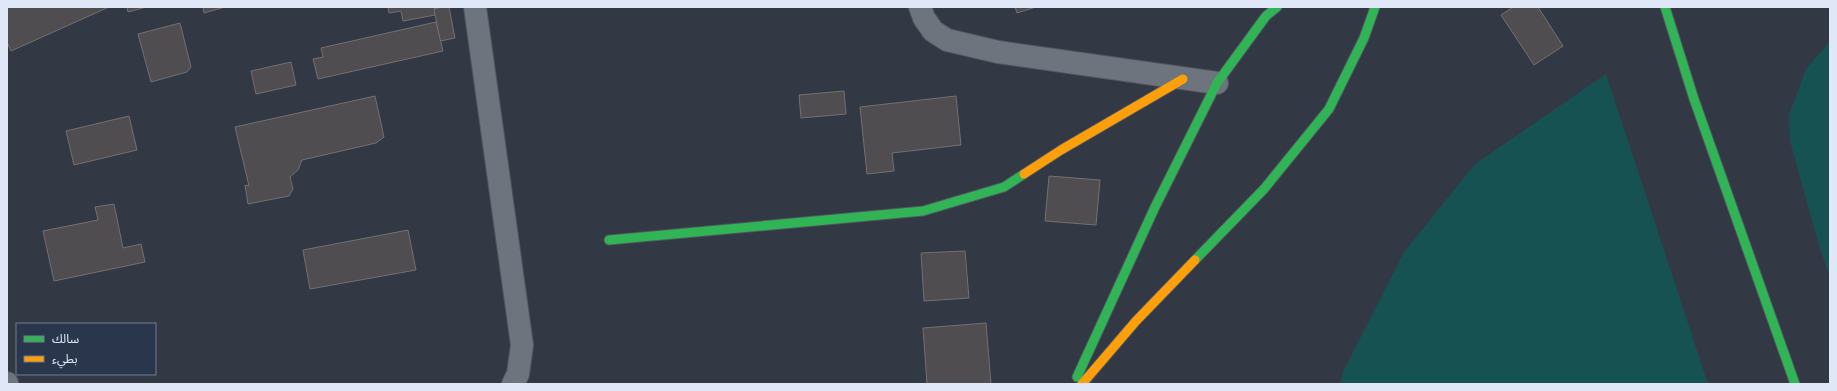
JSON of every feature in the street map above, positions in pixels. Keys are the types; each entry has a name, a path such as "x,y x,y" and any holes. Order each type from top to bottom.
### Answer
{"street":[{"path":"475,7 522,345 518,374 513,384"},
{"path":"920,7 924,18 933,31 947,40 998,52 1217,83"},
{"path":"1073,384 1087,358 1155,207 1217,83 1266,16 1277,7"},
{"path":"1082,384 1136,321 1264,189 1330,109 1364,38 1375,7"},
{"path":"1665,7 1694,99 1795,384"},
{"path":"609,240 923,211 1004,187 1061,150 1183,79"}],"shaded area":[{"path":"1830,41 1830,276 1820,249 1790,141 1789,115 1806,69"},
{"path":"1606,74 1708,384 1340,384 1343,372 1404,252 1475,164"}],"building":[{"path":"7,7 109,7 11,51 7,42"},
{"path":"127,7 146,7 128,12"},
{"path":"203,7 225,7 204,13"},
{"path":"388,7 434,7 435,15 403,21 401,11 389,13"},
{"path":"449,7 455,38 440,41 434,9"},
{"path":"1015,7 1036,7 1017,13"},
{"path":"1513,7 1538,7 1563,46 1534,65 1501,15"},
{"path":"436,22 443,51 318,79 313,59 323,57 321,48"},
{"path":"180,23 191,67 187,72 151,82 138,34"},
{"path":"291,62 296,85 256,94 251,71"},
{"path":"844,91 846,114 801,118 799,95"},
{"path":"375,96 384,137 376,143 302,160 298,170 290,177 293,189 289,196 248,204 245,185 249,186 235,127"},
{"path":"956,96 961,145 892,153 894,171 867,174 860,107"},
{"path":"129,116 137,150 74,165 66,131"},
{"path":"1049,176 1100,180 1096,225 1045,221"},
{"path":"114,204 123,248 141,244 145,262 54,281 43,231 98,220 95,207"},
{"path":"408,230 416,270 310,289 303,250"},
{"path":"965,251 969,298 924,301 921,253"},
{"path":"986,323 991,384 927,384 923,328"}],"traffic: fast":[{"path":"1077,377 1155,207 1217,83 1266,16 1277,7"},
{"path":"1195,260 1264,189 1329,109 1364,38 1375,7"},
{"path":"1665,7 1694,99 1795,384"},
{"path":"609,240 923,211 1004,187 1024,174"}],"traffic: slow":[{"path":"1024,174 1061,150 1183,79"},
{"path":"1082,384 1136,321 1195,260"}]}
